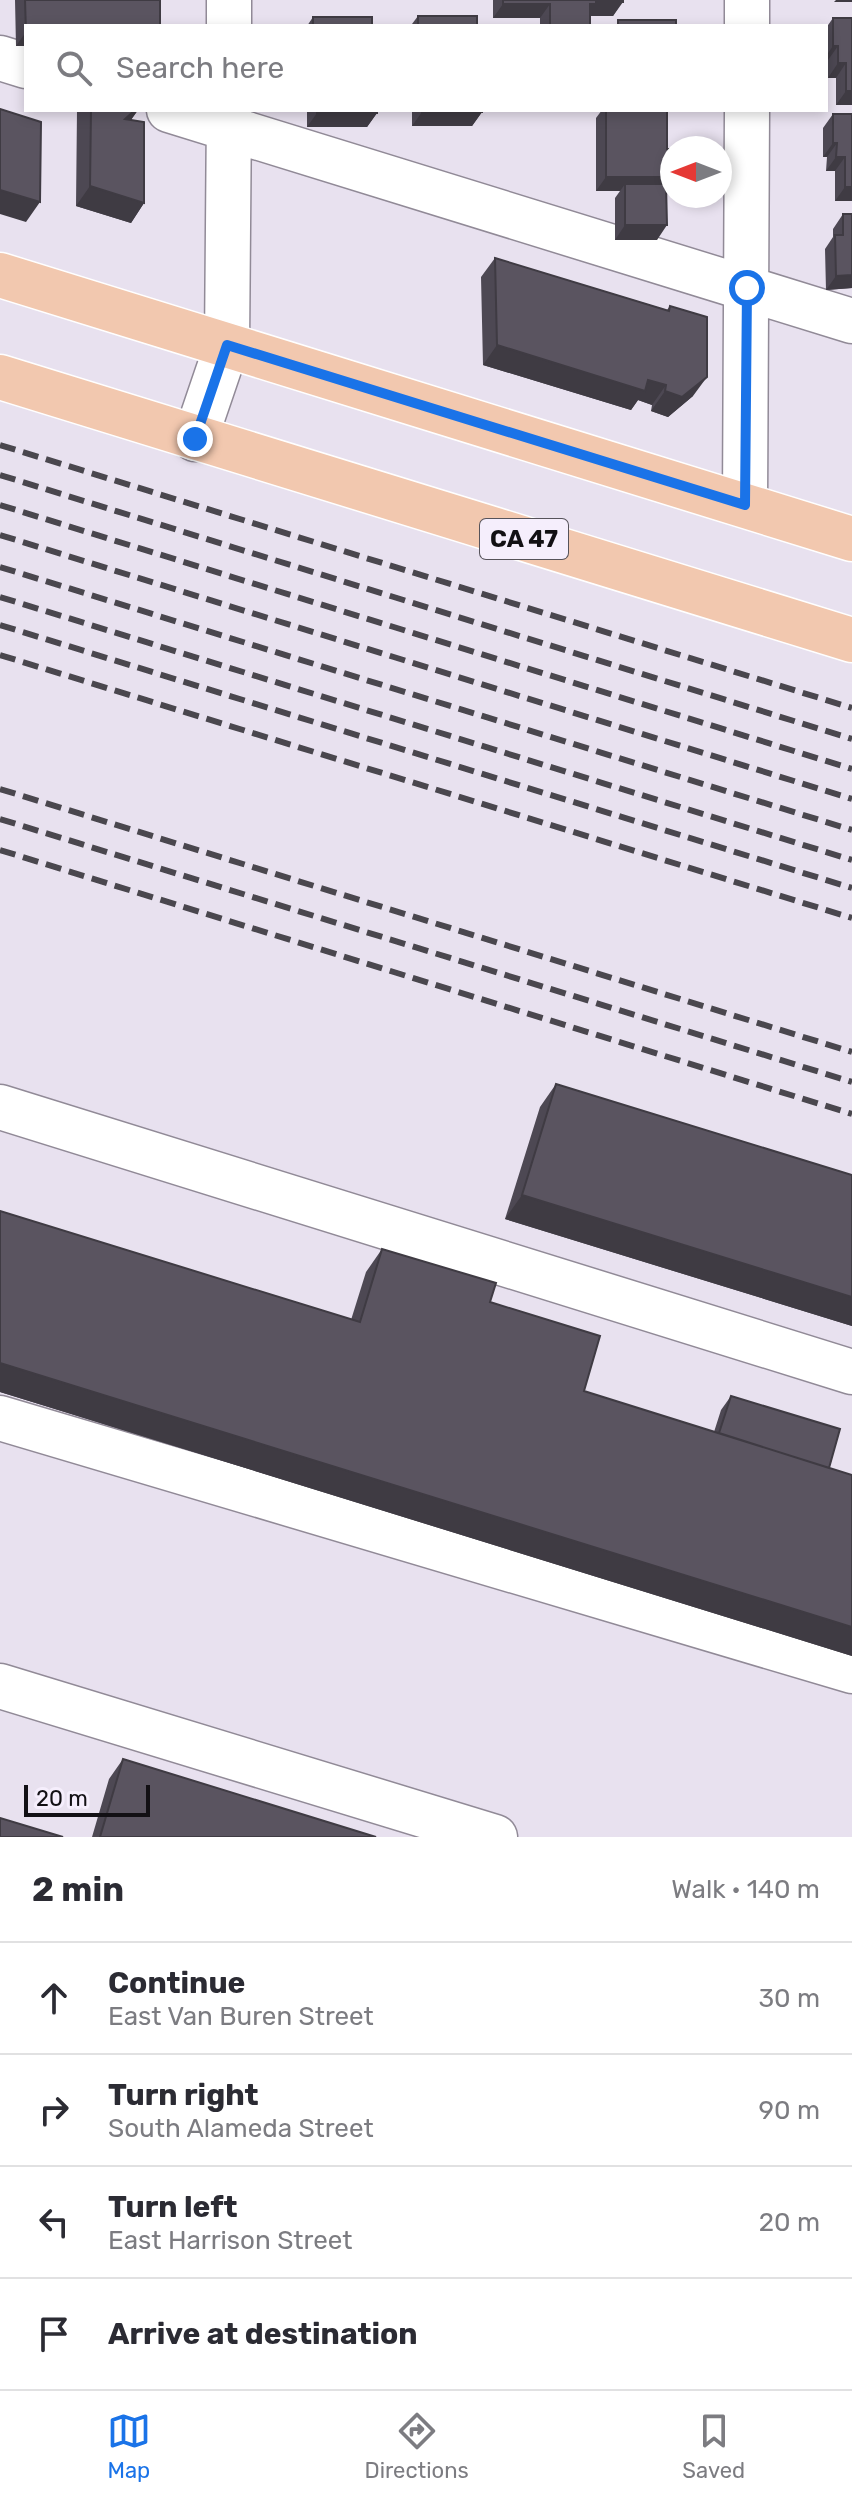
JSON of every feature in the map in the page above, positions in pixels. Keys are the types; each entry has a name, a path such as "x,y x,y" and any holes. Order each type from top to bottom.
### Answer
{"main road":[{"path":"0,275 852,539"},
{"name":"CA 47","path":"0,377 852,640"}],"street":[{"path":"229,0 229,24"},
{"path":"747,0 747,24"},
{"path":"0,58 24,65"},
{"path":"182,112 229,119 852,321"},
{"path":"745,505 747,112"},
{"path":"195,439 227,345 229,119"},
{"path":"0,1107 852,1372"},
{"path":"0,1418 852,1671"},
{"path":"0,1686 495,1837"}],"building":[{"path":"25,0 160,0 160,24 26,24"},
{"path":"503,0 623,0 590,4 590,24 550,24 550,4 503,4"},
{"path":"418,16 477,16 477,24 418,24"},
{"path":"313,17 372,17 372,24 313,24"},
{"path":"833,18 852,18 852,91 846,91 846,63 838,63 838,46 833,46"},
{"path":"618,20 676,20 676,24 618,24"},
{"path":"0,109 41,122 40,202 0,190"},
{"path":"91,112 133,112 125,119 144,122 144,203 90,186"},
{"path":"317,112 377,112 377,113"},
{"path":"606,112 667,112 667,136 660,136 660,177 606,177"},
{"path":"833,114 852,114 852,187 845,187 845,157 836,157"},
{"path":"625,184 660,184 660,208 667,208 667,225 625,225"},
{"path":"843,214 852,214 852,275 836,276 835,235 843,235"},
{"path":"495,258 669,311 670,306 707,317 707,377 682,397 665,391 666,385 648,380 645,391 497,345"},
{"path":"556,1084 852,1175 852,1297 522,1195"},
{"path":"0,1211 360,1322 382,1249 496,1283 490,1302 600,1336 584,1391 852,1475 852,1627 0,1363"},
{"path":"731,1396 840,1429 829,1468 719,1433"},
{"path":"123,1759 376,1837 100,1837"},
{"path":"0,1818 63,1837 0,1837"}],"railway":[{"path":"0,445 852,708"},
{"path":"0,475 852,739"},
{"path":"0,505 852,769"},
{"path":"0,535 852,799"},
{"path":"0,567 852,830"},
{"path":"0,597 852,860"},
{"path":"0,625 852,888"},
{"path":"0,655 852,918"},
{"path":"0,789 852,1052"},
{"path":"0,819 852,1082"},
{"path":"0,850 852,1114"}],"route":[{"path":"195,439 227,345 745,505 747,288"}]}
